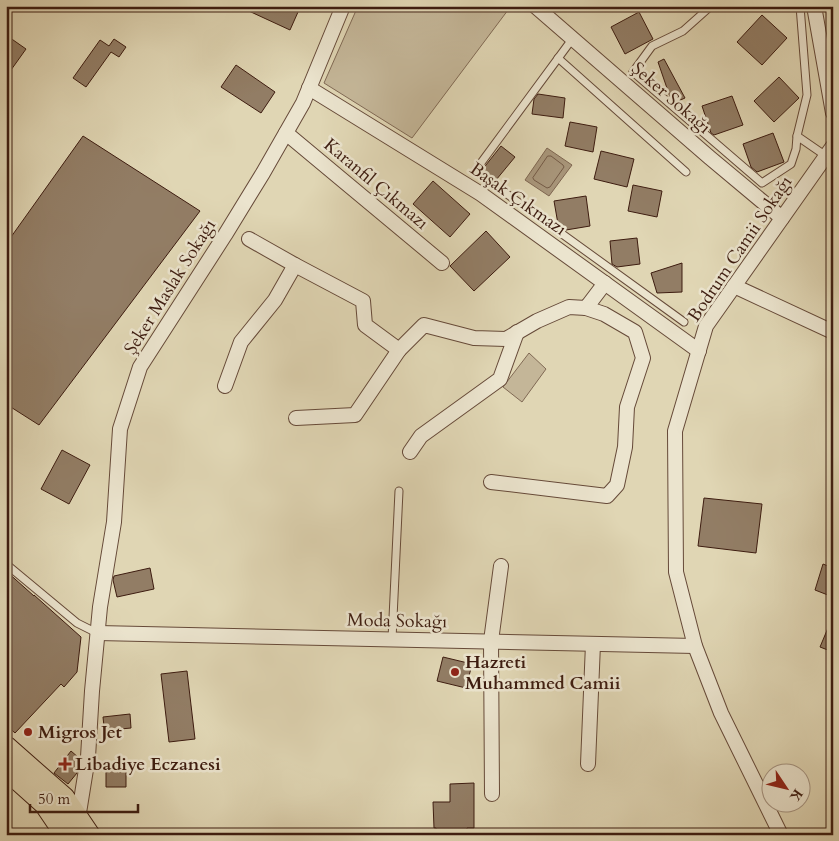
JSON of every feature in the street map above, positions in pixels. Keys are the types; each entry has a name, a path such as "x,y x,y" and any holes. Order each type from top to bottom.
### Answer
{"main road":[{"path":"6,747 64,798 78,829"},
{"path":"6,769 44,804 78,829"}],"street":[{"name":"Şeker Maslak Sokağı","path":"78,829 88,757 100,607 114,522 120,429 140,367 225,235 303,103 343,6"},
{"name":"Şeker Sokağı","path":"535,6 782,218"},
{"path":"814,6 833,113"},
{"name":"Başak Çıkmazı","path":"309,88 481,194 699,351"},
{"name":"Karanfil Çıkmazı","path":"286,133 442,263"},
{"name":"Bodrum Camii Sokağı","path":"781,835 721,713 695,646 676,572 675,431 706,326 829,151"},
{"path":"249,239 363,301 365,326 399,350"},
{"path":"225,386 241,342 275,300 295,265"},
{"path":"586,308 605,283"},
{"path":"734,286 833,332"},
{"path":"296,418 355,415 399,350 424,325 474,338 506,339 537,321 569,307 586,308 604,314 635,332 643,358 627,407 625,447 617,485 606,496 491,482"},
{"path":"410,452 421,436 500,379 517,332"},
{"path":"492,794 491,641 501,566"},
{"name":"Moda Sokağı","path":"98,633 695,646"},
{"path":"588,764 593,644"}],"lane":[{"path":"710,6 683,31 652,46 633,72 762,183 791,164 796,149 797,136 807,95 800,6"},
{"path":"573,38 475,171 684,322"},
{"path":"558,58 686,172"},
{"path":"797,136 829,151"},
{"path":"392,639 400,491"},
{"path":"6,564 77,623 98,633"}],"shaded area":[{"path":"358,6 511,6 412,138 324,83"},
{"path":"529,353 546,369 522,402 503,387"}],"water":[{"path":"547,148 572,165 549,196 525,180"}],"building":[{"path":"238,6 286,6 298,12 290,30"},
{"path":"639,12 653,39 625,54 611,27"},
{"path":"762,15 787,38 762,65 737,42"},
{"path":"6,35 26,49 6,77"},
{"path":"114,39 126,47 119,57 111,52 86,87 73,78 100,40 109,46"},
{"path":"664,59 685,98 676,102 670,97 658,62"},
{"path":"236,65 275,92 261,113 221,87"},
{"path":"779,77 799,98 774,122 754,101"},
{"path":"538,94 565,98 563,118 532,114 534,99"},
{"path":"732,96 743,125 714,135 711,133 702,106"},
{"path":"570,122 597,127 593,152 565,146"},
{"path":"773,133 784,162 757,172 751,167 743,144"},
{"path":"83,136 200,211 39,425 6,404 6,244"},
{"path":"501,146 515,157 496,180 482,170"},
{"path":"601,151 634,159 627,187 594,179"},
{"path":"433,181 470,214 450,237 413,204"},
{"path":"633,185 662,191 657,217 628,211"},
{"path":"586,196 590,226 566,230 558,224 554,201"},
{"path":"486,231 510,257 474,291 450,266"},
{"path":"637,238 640,264 617,267 612,264 610,241"},
{"path":"682,263 682,292 657,293 651,273"},
{"path":"62,450 90,465 69,504 41,489"},
{"path":"704,498 762,504 756,553 698,546"},
{"path":"823,564 833,568 833,597 815,590"},
{"path":"150,568 154,589 117,597 113,580 114,576"},
{"path":"6,571 81,637 77,672 64,687 61,684 15,733 6,725"},
{"path":"833,616 833,652 820,647"},
{"name":"Hazreti Muhammed Camii","path":"443,657 472,664 466,688 437,681"},
{"path":"187,671 195,739 169,742 161,674"},
{"path":"130,714 131,728 110,730 105,736 103,717"},
{"path":"71,751 79,758 77,773 68,784 54,773"},
{"path":"106,763 126,764 126,787 106,787"},
{"path":"474,783 474,828 467,828 467,835 436,835 433,802 450,802 450,784"}],"place":[{"name":"Hazreti Muhammed Camii","path":"455,672"},
{"name":"Migros Jet","path":"28,732"},
{"name":"Libadiye Eczanesi","path":"65,764"}]}
